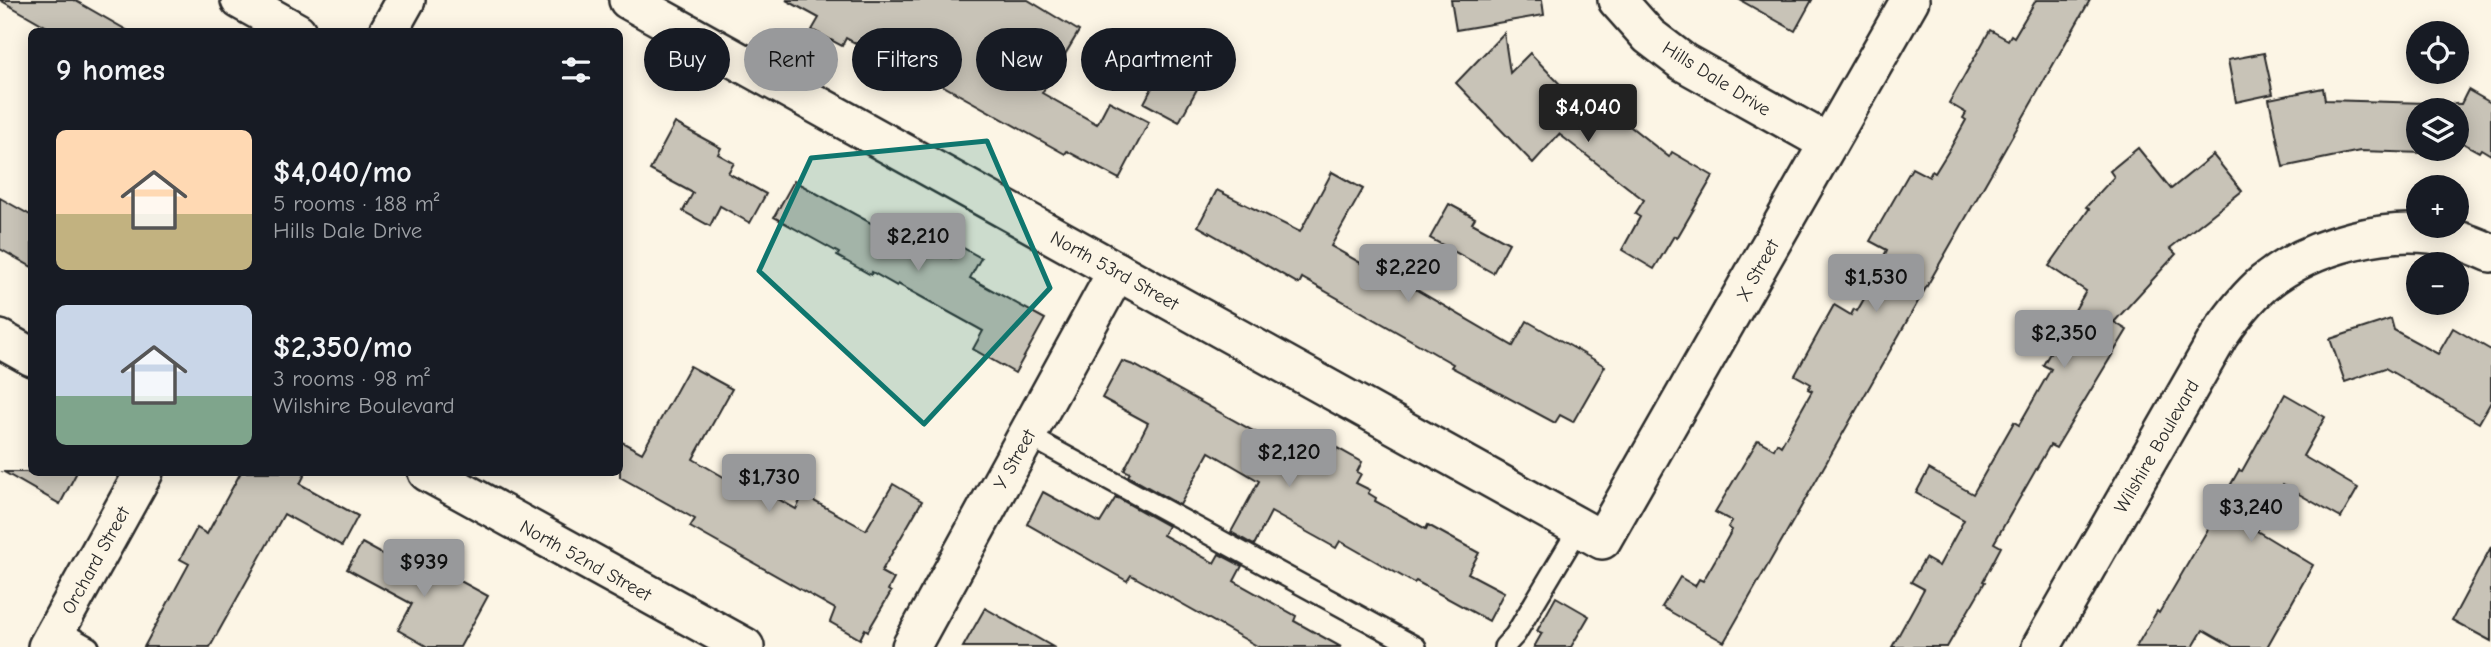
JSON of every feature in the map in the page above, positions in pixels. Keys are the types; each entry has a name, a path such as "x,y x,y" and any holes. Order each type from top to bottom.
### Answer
{"street":[{"path":"240,0 290,28"},
{"path":"390,28 406,0"},
{"name":"North 53rd Street","path":"628,0 1591,534"},
{"name":"Hills Dale Drive","path":"1617,0 1650,36 1683,62 1828,143"},
{"name":"X Street","path":"1591,534 1828,143 1910,0"},
{"name":"Wilshire Boulevard","path":"2041,647 2219,336 2264,283 2294,263 2338,245 2379,236 2422,234 2449,237 2491,253"},
{"name":"Y Street","path":"911,647 1117,271"},
{"path":"0,340 28,355"},
{"name":"Orchard Street","path":"52,638 142,476"},
{"name":"North 52nd Street","path":"434,476 745,647"}],"lane":[{"path":"1027,435 1416,647"},
{"path":"1504,647 1516,635 1591,534"},
{"path":"52,638 89,647"}],"highlighted area":[{"path":"987,141 1050,288 924,424 759,271 811,158"}],"building":[{"path":"0,0 74,0 123,28 49,28"},
{"path":"786,0 1028,0 1079,31 1067,51 1067,28 976,28 976,91 1043,91 1042,93 1097,124 1109,101 1149,122 1119,179 1067,151 1065,154 952,91 962,91 962,28 852,28 852,41 846,38 842,46 838,44 838,28 813,28 819,18"},
{"path":"1451,0 1542,0 1544,15 1456,30"},
{"path":"1740,0 1812,0 1795,31"},
{"path":"2036,0 2090,0 1724,642 1662,607 1680,577 1695,586 1699,579 1703,581 1718,555 1732,530 1728,527 1732,521 1715,512 1758,440 1774,449 1777,443 1781,446 1812,391 1808,389 1811,384 1795,375 1834,305 1851,315 1854,309 1857,311 1872,285 1887,258 1884,256 1887,250 1870,241 1912,168 1929,177 1932,171 1935,173 1951,147 1966,120 1963,118 1966,113 1949,103 1990,30 2008,40 2011,35 2014,37"},
{"path":"1504,33 1510,73 1530,53 1577,102 1582,95 1609,116 1612,112 1669,157 1672,152 1713,176 1677,238 1674,236 1654,269 1622,250 1640,217 1635,214 1644,200 1559,134 1533,163 1456,83"},
{"path":"2264,53 2273,94 2236,102 2228,60"},
{"path":"2323,88 2325,100 2406,102 2406,152 2360,151 2283,167 2269,99"},
{"path":"2468,90 2491,103 2491,155 2481,149 2479,152 2469,147 2469,98 2464,98"},
{"path":"1150,91 1196,91 1179,122 1144,103"},
{"path":"675,123 721,148 718,154 734,163 728,173 766,194 750,223 720,206 710,226 683,211 693,193 650,170"},
{"path":"2138,148 2171,189 2213,155 2242,191 2170,248 2176,254 2114,322 2127,330 2056,448 2050,445 1994,543 2001,547 1983,581 1985,582 1947,647 1892,647 1924,589 1911,582 1925,558 1939,566 1964,520 1916,493 1929,469 1973,494 2014,422 2019,425 2051,369 2043,365 2086,291 2049,266 2089,209 2086,207 2114,177 2110,171"},
{"path":"1332,172 1363,189 1331,246 1401,286 1403,282 1513,346 1527,321 1605,366 1573,422 1560,415 1555,423 1451,367 1453,364 1302,278 1299,284 1198,226 1217,190 1300,232"},
{"path":"794,181 933,257 937,251 951,258 958,245 981,258 970,278 1045,319 1015,373 973,349 983,331 898,284 897,286 872,272 871,275 837,256 839,253 774,217"},
{"path":"0,198 28,214 28,265 0,249"},
{"path":"1449,204 1475,218 1472,223 1509,243 1493,273 1430,238"},
{"path":"2391,319 2394,330 2438,354 2453,328 2491,350 2491,402 2479,423 2385,368 2345,382 2330,339"},
{"path":"1122,361 1136,366 1318,467 1326,453 1333,457 1337,448 1362,462 1357,472 1361,474 1356,483 1370,490 1368,493 1376,498 1375,501 1426,529 1428,525 1479,553 1468,573 1504,592 1489,621 1340,541 1336,548 1271,512 1254,545 1231,532 1259,481 1209,452 1180,505 1128,476 1130,473 1124,470 1148,423 1102,398"},
{"path":"690,366 732,389 693,459 739,486 743,479 796,509 803,495 866,530 893,484 922,501 881,572 894,579 888,590 891,592 868,631 865,629 860,639 830,622 835,609 690,527 695,519 620,477 623,476 623,443 642,453"},
{"path":"2285,394 2325,417 2303,456 2358,488 2341,518 2283,485 2257,531 2313,565 2267,647 2233,647 2203,630 2193,647 2136,647 2157,611 2159,613"},
{"path":"4,472 28,472 28,476 75,476 60,504"},
{"path":"239,476 304,476 300,484 358,516 342,546 284,514 210,647 144,647 189,564 180,559 197,528 207,534"},
{"path":"1043,492 1100,523 1116,497 1168,526 1163,535 1214,563 1219,554 1242,566 1234,581 1296,616 1294,621 1341,647 1259,647 1131,575 1127,581 1027,524"},
{"path":"362,543 426,578 433,566 488,596 460,647 428,647 398,630 412,604 347,569"},
{"path":"2491,547 2491,641 2452,620"},
{"path":"1556,597 1589,616 1571,647 1534,647 1542,633 1537,631"},
{"path":"985,608 1053,647 963,647"}]}
